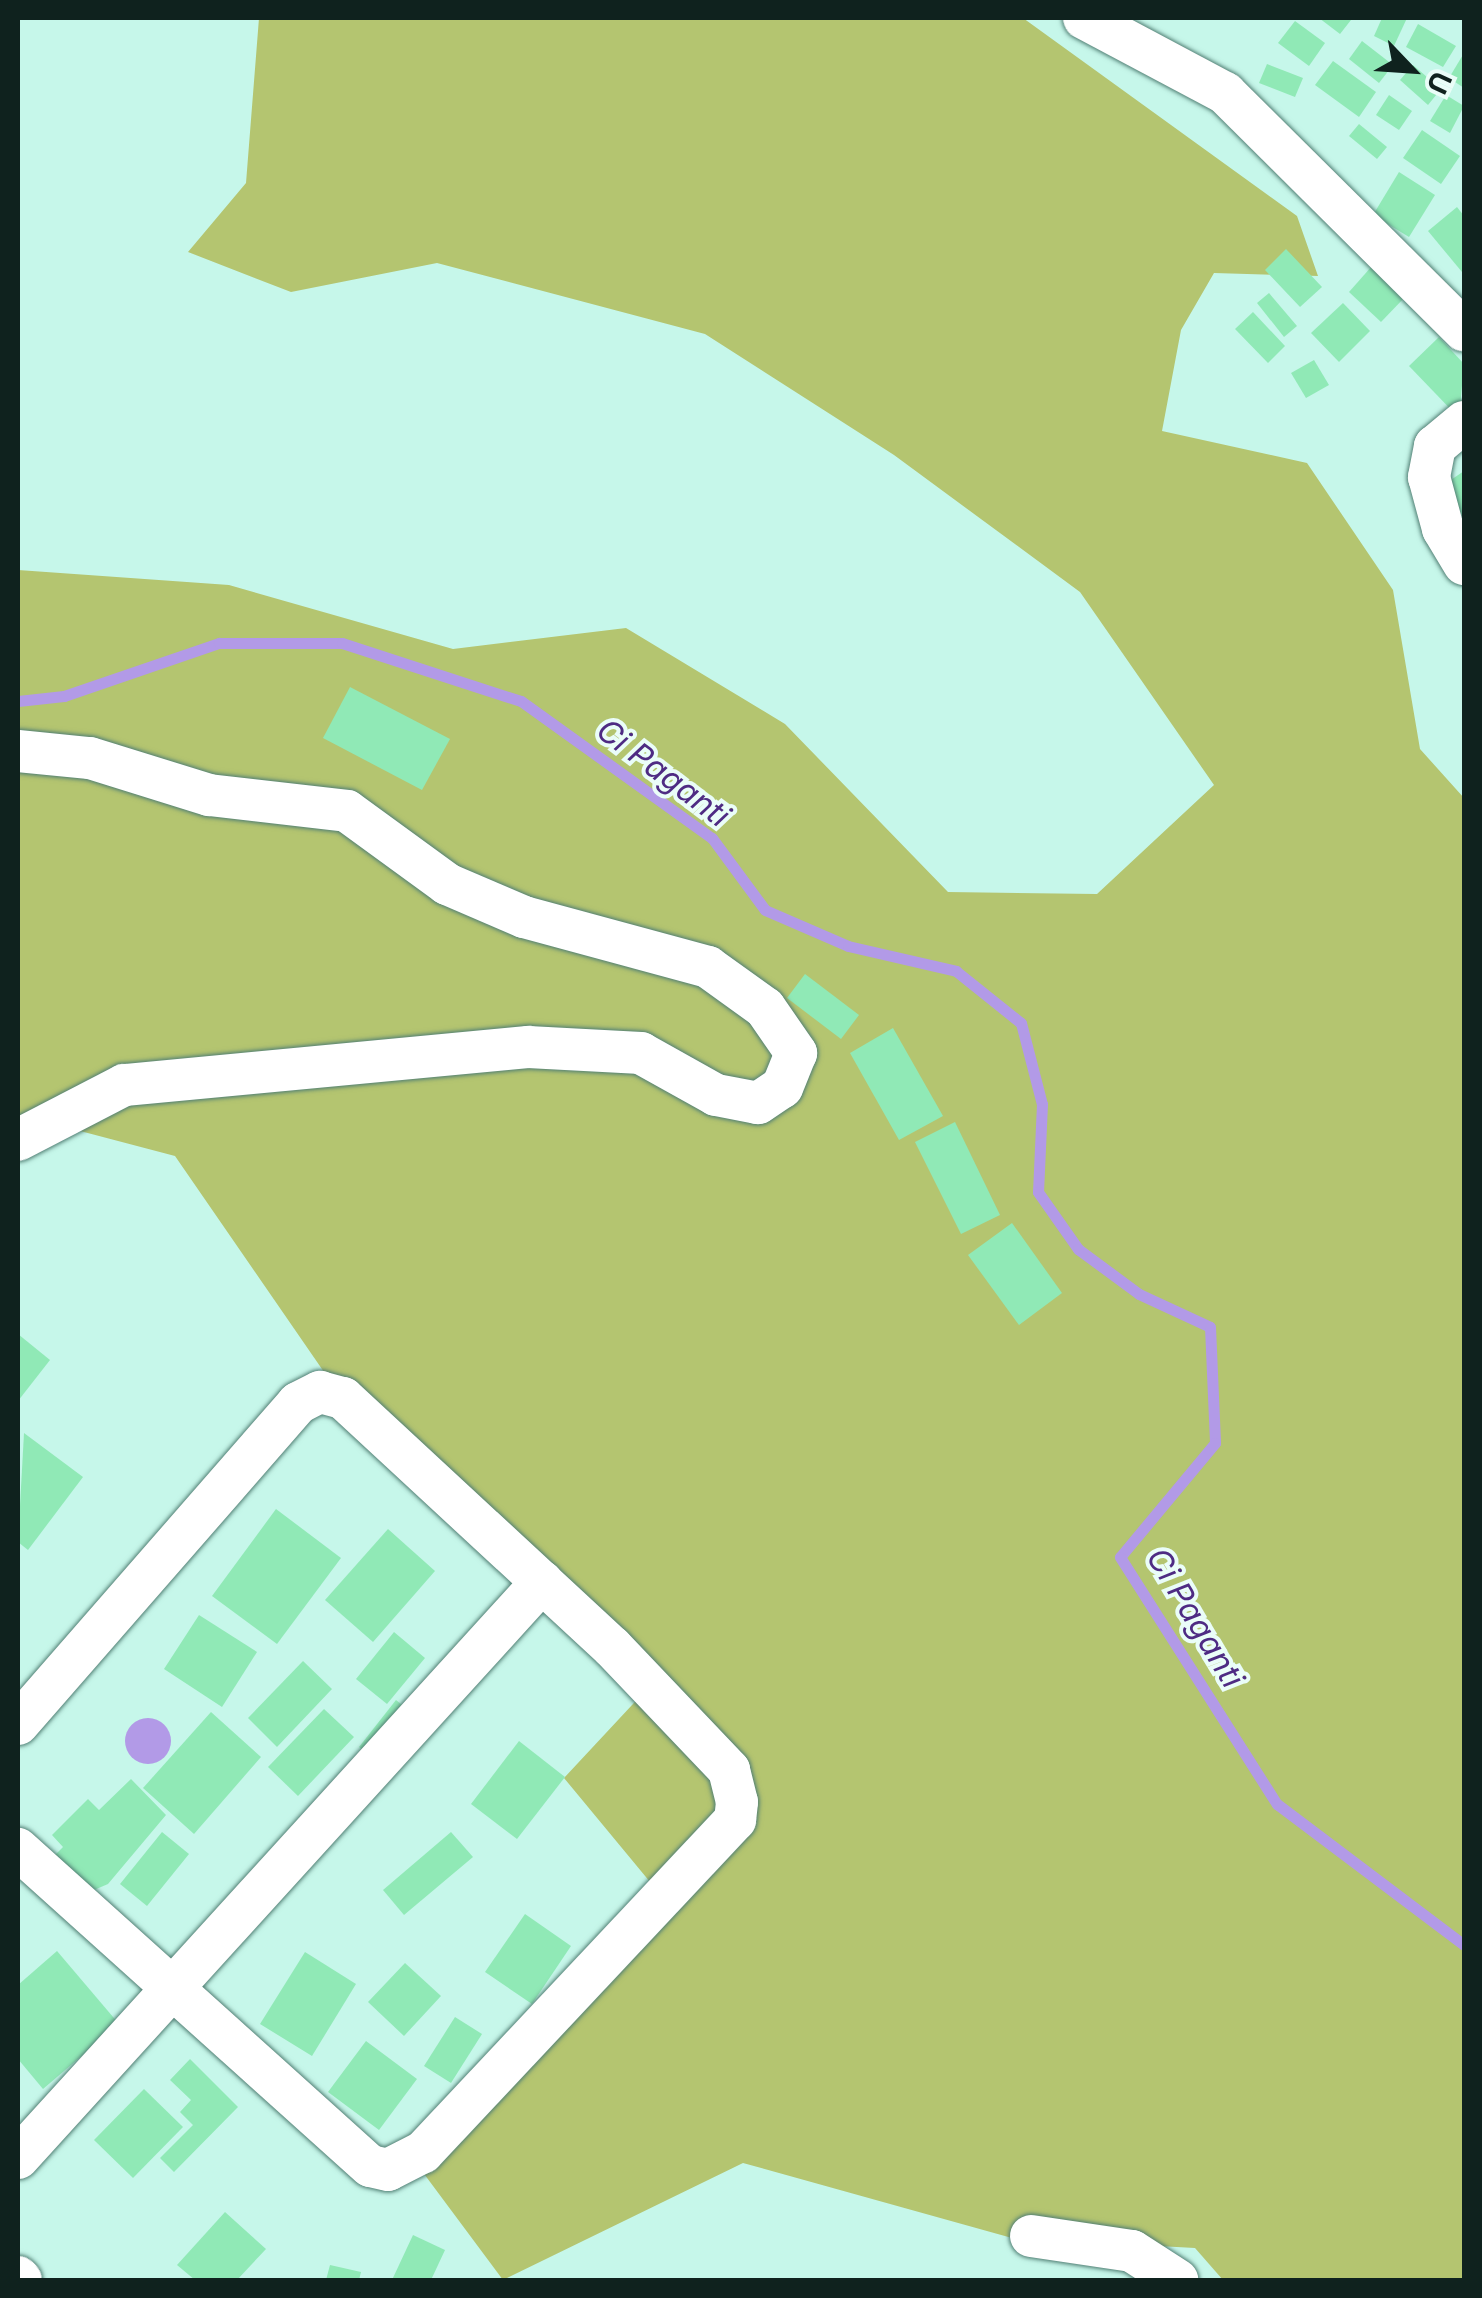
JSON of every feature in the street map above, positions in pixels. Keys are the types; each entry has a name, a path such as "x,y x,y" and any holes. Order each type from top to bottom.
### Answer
{"street":[{"path":"1084,18 1225,93 1464,330"},
{"path":"1464,422 1435,446 1429,477 1442,530 1464,564"},
{"path":"18,751 90,758 209,795 347,811 447,884 524,917 708,966 764,1008 796,1052 782,1087 758,1103 716,1095 641,1054 528,1047 124,1084 18,1140"},
{"path":"18,1724 298,1403 320,1392 344,1398 542,1582 729,1770 735,1820 423,2152 388,2170 370,2166 18,1849"},
{"path":"18,2158 542,1582"},
{"path":"1031,2236 1132,2251 1176,2280"}],"green space":[{"path":"259,18 1023,18 1297,216 1318,276 1214,273 1181,330 1162,431 1307,463 1393,590 1420,749 1464,798 1464,2280 1223,2280 1195,2248 1012,2238 743,2163 503,2280 410,2155 660,1894 564,1778 646,1690 324,1372 175,1156 27,1117 18,1127 18,570 229,585 453,649 626,628 785,724 948,892 1097,894 1214,785 1080,592 894,455 705,334 437,263 291,292 188,252 246,183"}],"shaded area":[{"path":"148,1718 165,1724 171,1741 165,1758 148,1764 131,1758 125,1741 131,1724"}],"building":[{"path":"1319,18 1348,18 1351,20 1340,34"},
{"path":"1382,18 1407,18 1394,46 1374,36"},
{"path":"1295,21 1325,43 1309,66 1278,43"},
{"path":"1418,24 1456,46 1443,67 1406,47"},
{"path":"1362,41 1393,65 1379,83 1349,59"},
{"path":"1464,53 1464,88 1449,78"},
{"path":"1333,61 1376,92 1359,117 1315,85"},
{"path":"1267,64 1303,78 1295,97 1259,83"},
{"path":"1413,65 1441,89 1428,105 1400,80"},
{"path":"1389,95 1412,111 1399,130 1376,115"},
{"path":"1446,95 1464,106 1450,133 1430,121"},
{"path":"1359,124 1387,147 1377,159 1349,136"},
{"path":"1422,130 1460,156 1441,184 1403,158"},
{"path":"1399,172 1435,195 1409,237 1373,215"},
{"path":"1457,207 1464,216 1462,272 1428,231"},
{"path":"1286,249 1322,287 1300,307 1265,270"},
{"path":"1372,266 1406,296 1381,322 1349,292"},
{"path":"1269,293 1297,326 1284,337 1257,303"},
{"path":"1343,303 1370,331 1339,362 1311,333"},
{"path":"1253,312 1285,346 1268,363 1235,329"},
{"path":"1439,337 1464,364 1459,418 1409,366"},
{"path":"1314,360 1329,385 1306,398 1291,373"},
{"path":"1464,471 1464,518 1442,486"},
{"path":"350,687 450,739 422,790 323,738"},
{"path":"805,974 859,1015 841,1039 787,998"},
{"path":"893,1028 943,1116 899,1140 850,1053"},
{"path":"955,1122 1000,1215 961,1234 915,1142"},
{"path":"1012,1223 1062,1293 1019,1325 968,1255"},
{"path":"18,1334 50,1360 18,1401"},
{"path":"24,1433 83,1477 28,1550 18,1542"},
{"path":"276,1509 341,1558 277,1644 212,1596"},
{"path":"388,1529 435,1571 373,1642 325,1600"},
{"path":"199,1615 257,1652 222,1707 164,1669"},
{"path":"394,1632 425,1658 387,1704 356,1679"},
{"path":"303,1661 332,1689 277,1747 248,1718"},
{"path":"396,1700 412,1713 376,1760 359,1747"},
{"path":"324,1709 354,1737 298,1796 268,1767"},
{"path":"211,1712 261,1757 194,1834 143,1788"},
{"path":"519,1741 565,1777 517,1839 471,1804"},
{"path":"131,1779 166,1815 108,1884 87,1893 52,1858 63,1847 52,1835 88,1799 99,1810"},
{"path":"162,1832 189,1854 147,1906 120,1884"},
{"path":"451,1832 473,1857 404,1915 383,1890"},
{"path":"525,1914 571,1946 532,2004 485,1972"},
{"path":"57,1951 119,2024 43,2089 18,2059 18,1985"},
{"path":"305,1952 356,1984 312,2056 260,2024"},
{"path":"405,1963 441,1996 404,2036 368,2002"},
{"path":"455,2017 482,2034 451,2083 424,2066"},
{"path":"366,2041 417,2079 379,2130 328,2092"},
{"path":"190,2059 238,2107 174,2172 160,2158 193,2125 180,2112 191,2100 170,2080"},
{"path":"144,2089 183,2127 133,2178 94,2140"},
{"path":"225,2212 266,2249 237,2280 195,2280 177,2265"},
{"path":"413,2235 445,2250 431,2280 392,2280"},
{"path":"330,2265 361,2272 359,2280 326,2280"}],"waterway":[{"name":"Ci Paganti","path":"18,701 64,696 219,643 342,643 521,701 712,838 765,910 848,946 956,971 1021,1023 1042,1104 1038,1192 1078,1249 1139,1294 1210,1327 1215,1443 1120,1557 1277,1804 1464,1945"}]}
